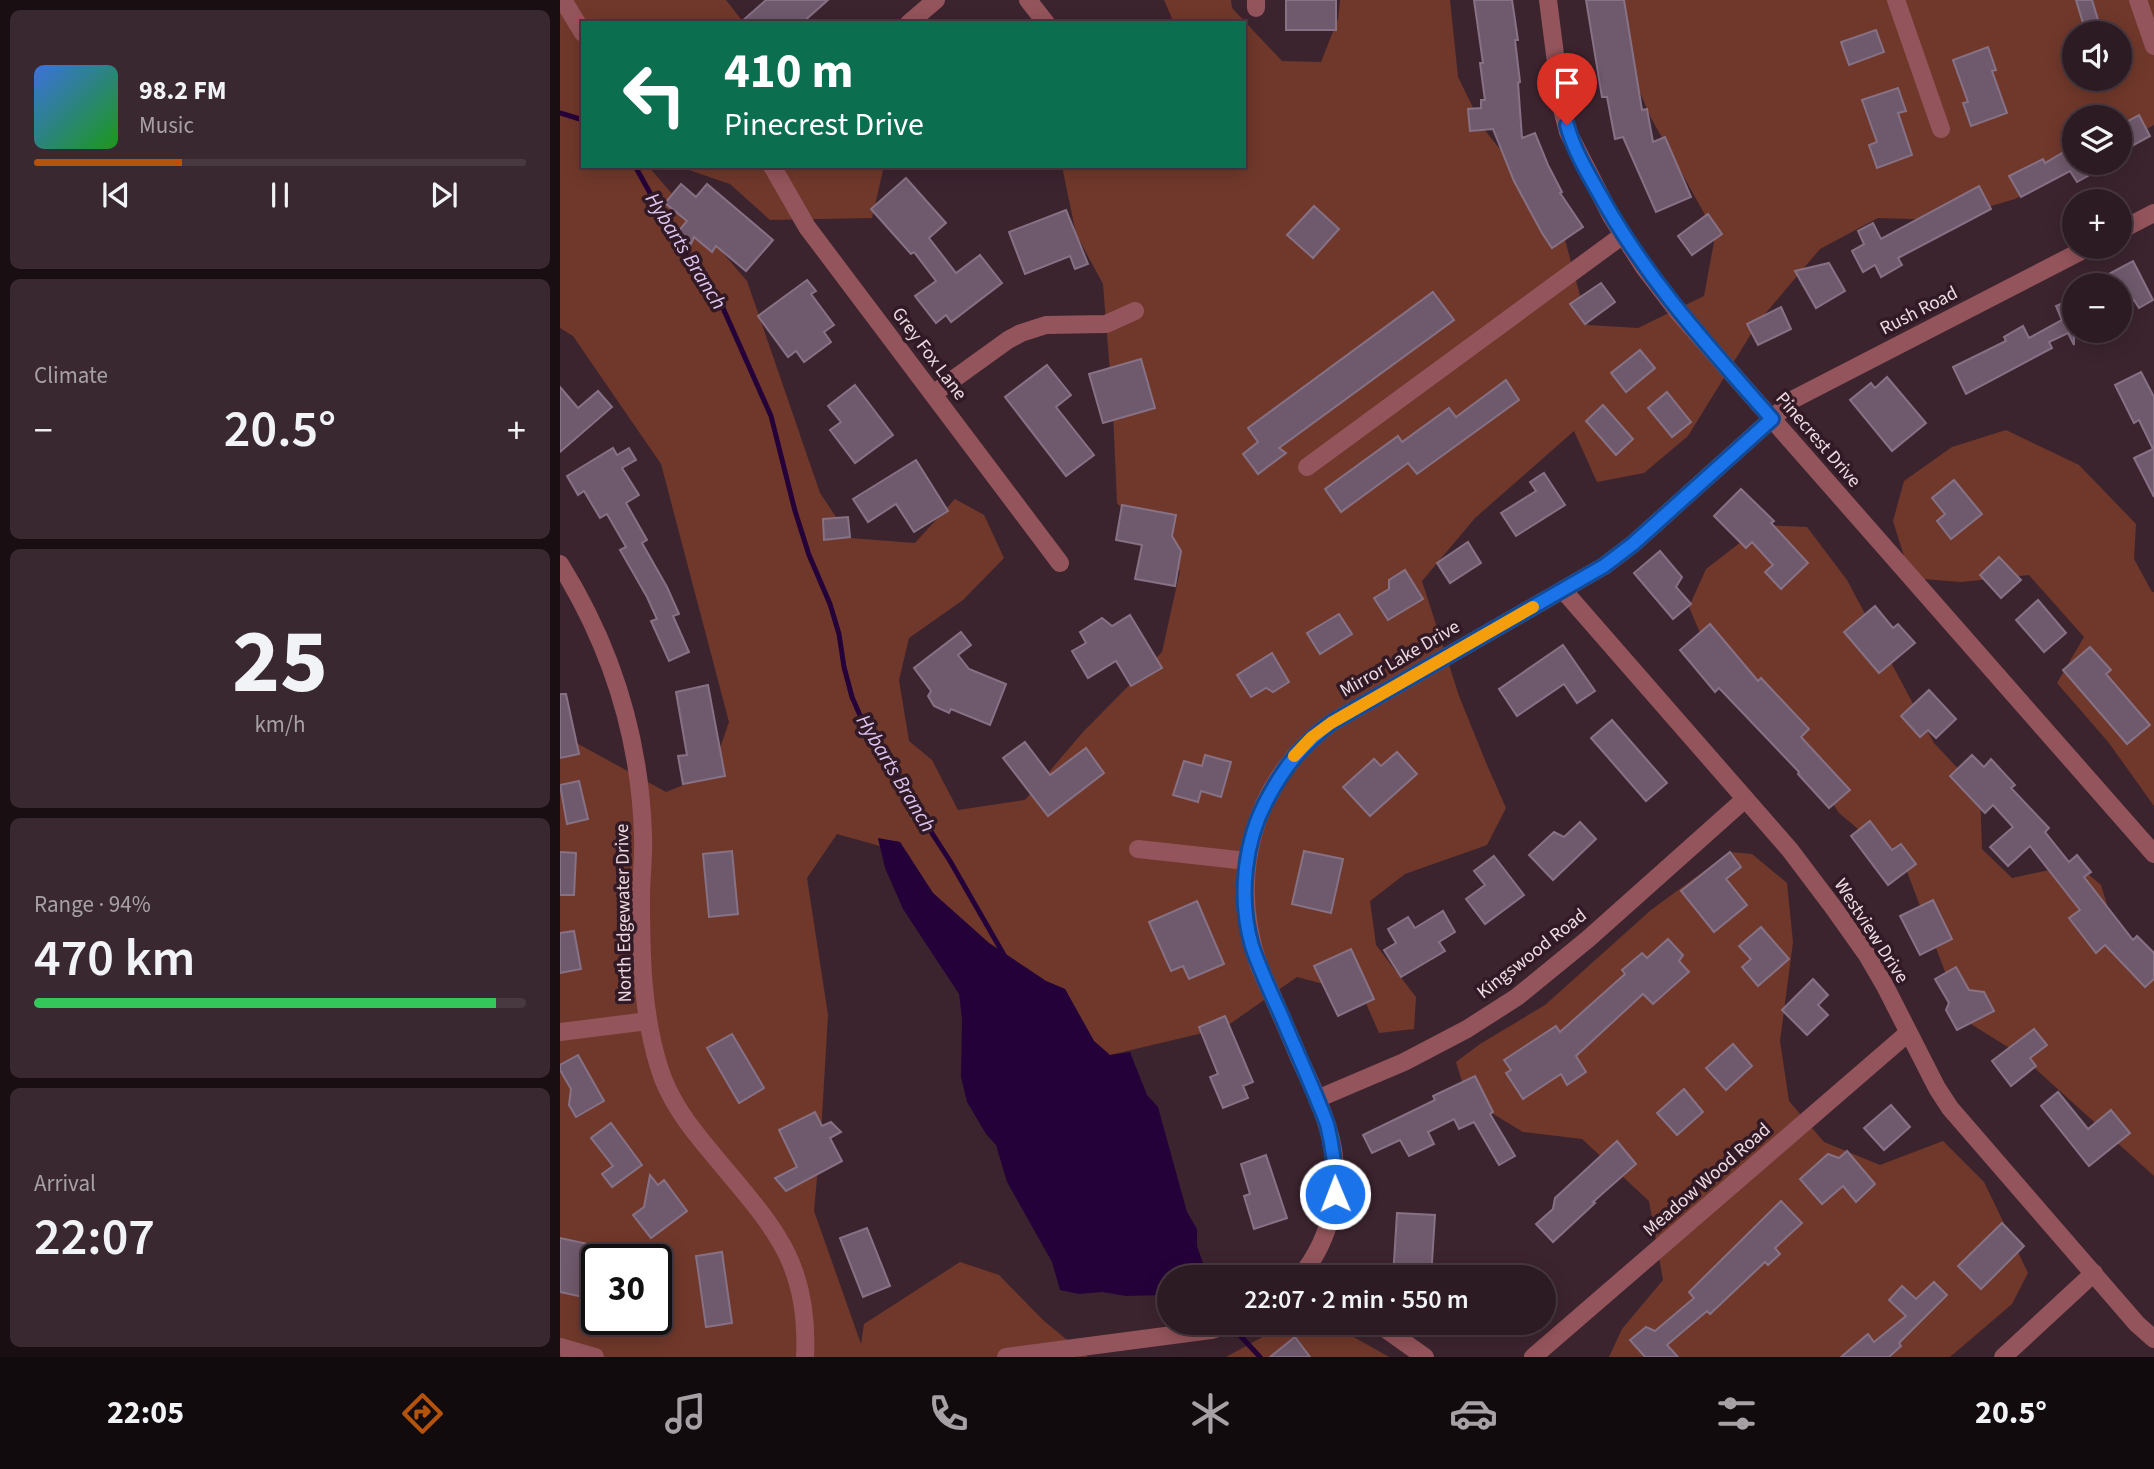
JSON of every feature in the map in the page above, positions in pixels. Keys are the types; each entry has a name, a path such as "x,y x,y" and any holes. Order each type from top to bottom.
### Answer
{"street":[{"path":"563,0 581,30"},
{"path":"911,21 936,0"},
{"path":"1028,0 1044,21"},
{"name":"Pinecrest Drive","path":"1548,0 1562,108 1568,132 1623,235 1643,266 1679,313 2154,854"},
{"path":"1896,0 1941,129"},
{"path":"2138,0 2154,47"},
{"name":"Grey Fox Lane","path":"773,168 807,227 1060,563"},
{"path":"2132,225 2153,216"},
{"path":"1307,467 1623,235"},
{"name":"Rush Road","path":"1772,419 1794,399 2067,259"},
{"path":"933,394 1021,333 1046,326 1106,324 1135,311"},
{"name":"Mirror Lake Drive","path":"1311,1265 1331,1217 1336,1170 1333,1147 1318,1100 1251,943 1244,897 1247,861 1255,827 1264,805 1281,774 1312,737 1331,723 1604,566 1633,544 1772,419"},
{"name":"North Edgewater Drive","path":"560,564 596,632 614,676 636,755 642,814 643,981 648,1021 659,1066 667,1088 691,1128 775,1231 787,1252 802,1297 807,1332 805,1357"},
{"name":"Westview Drive","path":"1563,590 1790,850 1867,955 1937,1088 1951,1108 2137,1324 2154,1339"},
{"name":"Kingswood Road","path":"1318,1100 1404,1062 1467,1029 1517,997 1588,939 1745,799"},
{"path":"1138,849 1247,861"},
{"path":"560,1032 648,1021"},
{"name":"Meadow Wood Road","path":"1533,1357 1908,1033"},
{"path":"2003,1357 2094,1273"},
{"path":"1006,1357 1172,1335"},
{"path":"1394,1335 1425,1357"},
{"path":"560,1347 594,1357"}],"shaded area":[{"path":"560,0 726,0 742,21 581,21 581,168 650,168 747,281 820,493 850,538 915,543 955,499 984,515 1004,558 963,600 909,638 899,680 909,741 932,760 958,810 1025,800 1083,732 1162,652 1180,571 1117,503 1103,284 1076,234 1062,168 1246,168 1246,23 1282,61 1321,62 1338,19 1340,0 1450,0 1458,77 1483,128 1561,225 1588,325 1638,328 1704,296 1714,242 1704,213 1651,118 1617,39 1604,0 2154,0 2154,125 2132,137 2132,105 2062,105 2062,174 2015,199 1943,220 1878,218 1820,249 1759,321 1688,436 1644,473 1597,482 1574,431 1475,518 1422,581 1459,696 1506,808 1487,845 1405,874 1370,901 1376,945 1416,997 1414,1029 1379,1033 1362,994 1297,977 1224,1028 1110,1055 1094,1041 1065,989 1046,981 989,943 933,893 900,842 878,839 880,846 837,834 807,878 828,1015 814,1211 861,1344 864,1324 960,1262 999,1275 1044,1321 1088,1357 560,1357 560,734 666,792 711,774 729,722 661,464 573,336 560,328"},
{"path":"1164,0 1231,0 1232,8 1244,21 1173,21"},
{"path":"683,168 884,168 872,218 770,220 730,184"},
{"path":"2006,430 2079,465 2136,524 2134,559 2154,592 2154,806 2109,743 2057,683 2084,637 2029,575 1961,582 1911,578 1893,521 1904,481 1952,447"},
{"path":"1763,525 1807,527 1847,580 1934,743 1980,792 1982,849 2012,878 2076,864 2101,885 2116,934 2154,951 2154,1176 2019,1054 1963,1019 1906,869 1839,813 1777,718 1713,663 1689,607 1706,569"},
{"path":"878,838 900,842 933,893 989,943 1046,981 1065,989 1094,1041 1110,1055 1130,1052 1147,1095 1158,1107 1187,1212 1197,1229 1197,1246 1204,1265 1157,1265 1157,1295 1126,1296 1102,1292 1079,1294 1060,1290 1052,1262 1007,1182 996,1145 986,1134 967,1102 961,1077 962,1019 959,994 903,909 885,868"},
{"path":"1730,852 1752,854 1787,883 1793,942 1780,1041 1789,1101 1824,1142 1880,1165 1943,1141 1984,1182 2028,1273 2012,1304 1950,1357 1609,1357 1622,1329 1663,1280 1649,1201 1582,1139 1523,1132 1467,1098 1456,1062 1480,1044 1545,1005 1651,910"},
{"path":"1266,1335 1350,1335 1389,1357 1226,1357"}],"building":[{"path":"766,0 828,0 804,21 742,21"},
{"path":"1286,0 1336,0 1336,30 1286,30"},
{"path":"1474,0 1512,0 1518,40 1515,40 1522,138 1535,133 1562,192 1560,193 1583,227 1552,248 1514,181 1493,129 1470,131 1468,109 1481,108 1481,100 1485,100"},
{"path":"1586,0 1624,0 1642,110 1647,109 1653,142 1665,137 1691,197 1656,212 1623,137 1615,139 1607,97 1602,97"},
{"path":"2076,0 2092,0 2098,21 2082,21"},
{"path":"1876,30 1884,52 1849,65 1841,42"},
{"path":"1988,47 1996,70 1992,71 2007,113 1971,126 1963,103 1968,102 1953,60"},
{"path":"1898,88 1906,111 1898,113 1912,155 1877,168 1869,145 1877,142 1862,100"},
{"path":"2139,115 2150,136 2132,146 2132,119"},
{"path":"2062,153 2062,175 2021,197 2009,176 2043,159 2045,163"},
{"path":"2073,175 2090,175 2077,182"},
{"path":"906,178 946,223 929,238 956,273 980,255 1002,283 951,322 946,315 936,323 915,296 936,281 914,252 911,254 871,209"},
{"path":"681,184 696,197 707,184 773,240 746,271 716,246 712,252 694,237 691,244 677,233 687,221 665,203"},
{"path":"1979,186 1991,209 1898,258 1902,265 1881,277 1875,265 1863,272 1852,251 1864,244 1858,231 1873,223 1881,239"},
{"path":"1314,206 1339,229 1313,258 1287,235"},
{"path":"1066,210 1088,264 1075,269 1070,256 1025,274 1009,232"},
{"path":"1708,214 1722,234 1692,255 1678,236"},
{"path":"2133,261 2153,300 2139,308 2134,300 2132,301 2132,273 2111,273"},
{"path":"1829,263 1845,291 1816,308 1795,271"},
{"path":"807,280 816,291 811,294 834,325 824,332 831,342 804,362 796,351 788,357 758,316"},
{"path":"1601,283 1615,302 1585,324 1570,304"},
{"path":"1433,292 1454,320 1279,448 1286,453 1258,474 1243,454 1258,442 1248,428"},
{"path":"2062,303 2062,320 2056,306"},
{"path":"1781,307 1791,329 1758,345 1747,324"},
{"path":"2062,320 2062,336 2049,342 2052,348 1966,394 1953,367 2006,341 2004,337 2023,326 2029,338"},
{"path":"1640,350 1655,368 1626,392 1611,373"},
{"path":"1141,359 1155,408 1103,423 1089,374"},
{"path":"1047,365 1071,395 1056,407 1094,455 1066,476 1005,397"},
{"path":"2141,372 2154,397 2154,497 2134,458 2153,449 2139,420 2134,423 2115,385"},
{"path":"1887,377 1926,423 1892,451 1850,400 1871,383 1875,388"},
{"path":"1506,380 1519,400 1417,474 1408,463 1341,512 1325,489 1398,436 1402,442 1449,408 1456,417"},
{"path":"855,385 893,435 855,463 830,430 841,422 828,406"},
{"path":"560,387 578,408 598,391 612,407 560,452"},
{"path":"1667,392 1691,422 1672,437 1648,408"},
{"path":"1603,405 1633,439 1616,455 1586,421"},
{"path":"613,448 617,455 629,448 636,460 622,468 639,495 626,503 647,540 642,543 679,614 673,616 689,652 669,661 651,621 657,619 620,550 626,547 607,514 600,518 584,491 578,495 567,476"},
{"path":"916,460 948,511 914,532 896,504 868,522 853,499"},
{"path":"1544,473 1565,505 1516,536 1501,513 1536,491 1530,482"},
{"path":"1954,480 1982,514 1951,539 1937,521 1945,514 1932,498"},
{"path":"1741,489 1774,521 1771,523 1808,563 1781,589 1765,572 1773,565 1752,542 1746,548 1714,516"},
{"path":"1122,505 1176,515 1172,536 1181,551 1175,586 1135,579 1142,545 1116,540"},
{"path":"848,517 850,537 824,540 823,519"},
{"path":"1468,542 1481,563 1450,583 1437,563"},
{"path":"1660,551 1682,577 1676,587 1691,604 1673,619 1634,573"},
{"path":"1999,557 2021,580 2001,598 1980,575"},
{"path":"1405,570 1423,599 1388,620 1374,598 1389,589 1389,580"},
{"path":"2038,600 2066,633 2044,652 2016,620"},
{"path":"1875,606 1893,628 1898,624 1915,643 1879,673 1844,632"},
{"path":"1339,614 1352,634 1320,654 1307,633"},
{"path":"1130,615 1162,668 1131,686 1116,661 1088,678 1072,651 1086,643 1080,632 1102,618 1112,626"},
{"path":"1710,624 1758,681 1761,678 1809,729 1801,737 1850,790 1829,808 1799,772 1719,688 1715,692 1680,650"},
{"path":"961,632 971,645 958,655 969,669 1006,684 990,725 951,709 949,713 934,706 928,696 931,691 914,668"},
{"path":"1563,645 1595,691 1577,703 1564,684 1517,716 1499,689"},
{"path":"2090,647 2111,670 2106,674 2150,725 2127,744 2063,670"},
{"path":"1272,653 1289,682 1273,692 1266,688 1251,697 1237,675"},
{"path":"708,685 725,776 683,784 678,756 687,755 676,692"},
{"path":"1929,690 1956,719 1936,738 1928,730 1920,737 1901,716"},
{"path":"560,694 566,694 579,754 560,758"},
{"path":"1612,720 1667,783 1646,801 1591,738"},
{"path":"1025,742 1050,775 1086,748 1104,773 1048,816 1003,758"},
{"path":"1397,752 1417,774 1370,816 1343,787 1374,759 1381,766"},
{"path":"1205,755 1231,762 1221,797 1201,791 1198,802 1173,795 1184,761 1202,766"},
{"path":"1972,755 1984,767 1991,759 2015,785 2011,788 2049,828 2045,832 2069,862 2077,855 2091,872 2084,877 2133,940 2137,936 2154,953 2154,979 2145,987 2105,945 2096,953 2069,918 2080,910 2030,846 2008,866 1990,847 2013,827 1993,805 1985,813 1950,776"},
{"path":"579,781 588,819 567,824 560,785"},
{"path":"1870,821 1892,850 1901,844 1916,864 1888,885 1851,836"},
{"path":"1580,822 1596,839 1553,880 1529,855 1554,832 1564,837"},
{"path":"732,851 738,914 709,917 703,854"},
{"path":"1304,851 1343,859 1331,913 1292,904"},
{"path":"560,852 576,853 574,895 560,895"},
{"path":"1730,852 1741,867 1726,879 1747,905 1714,932 1681,891"},
{"path":"1494,856 1524,895 1485,924 1466,899 1485,885 1474,871"},
{"path":"1933,900 1952,939 1920,955 1900,916"},
{"path":"1197,901 1224,964 1189,979 1183,966 1171,971 1149,922"},
{"path":"1443,911 1455,932 1439,942 1445,951 1401,977 1384,950 1396,943 1388,929 1408,917 1415,928"},
{"path":"1761,927 1789,959 1758,986 1742,967 1751,959 1739,946"},
{"path":"574,931 581,969 560,973 560,933"},
{"path":"1668,939 1683,955 1679,961 1689,972 1653,1004 1643,994 1576,1056 1586,1072 1567,1085 1561,1074 1523,1099 1506,1073 1511,1070 1504,1060 1556,1026 1560,1032 1625,974 1622,970 1642,953 1647,958"},
{"path":"1351,949 1374,999 1338,1016 1314,966"},
{"path":"1956,967 1969,990 1984,992 1994,1011 1957,1030 1946,1010 1949,1003 1935,979"},
{"path":"1813,979 1828,995 1818,1005 1828,1015 1807,1035 1782,1010"},
{"path":"1225,1016 1253,1082 1243,1086 1248,1098 1223,1108 1210,1077 1218,1074 1199,1027"},
{"path":"2034,1029 2047,1045 2030,1058 2036,1066 2011,1086 1992,1061"},
{"path":"732,1034 764,1088 739,1103 707,1048"},
{"path":"1733,1044 1752,1066 1726,1090 1706,1068"},
{"path":"578,1055 604,1101 576,1117 569,1105 571,1089 560,1065"},
{"path":"1475,1076 1493,1112 1490,1114 1515,1156 1499,1165 1474,1122 1459,1129 1454,1119 1428,1132 1434,1144 1409,1156 1400,1140 1372,1153 1363,1135 1435,1100 1433,1096"},
{"path":"1684,1089 1703,1112 1677,1135 1657,1113"},
{"path":"2058,1092 2088,1129 2111,1110 2130,1133 2089,1166 2041,1106"},
{"path":"1891,1105 1910,1127 1884,1150 1864,1128"},
{"path":"815,1112 822,1126 831,1122 841,1132 830,1138 842,1161 786,1191 775,1178 797,1167 779,1130"},
{"path":"611,1123 642,1165 612,1187 602,1174 613,1166 591,1138"},
{"path":"1617,1141 1636,1164 1553,1242 1536,1224 1553,1209 1555,1198"},
{"path":"1847,1151 1875,1184 1856,1202 1843,1186 1822,1204 1800,1179 1828,1154 1839,1158"},
{"path":"1266,1155 1287,1218 1254,1229 1244,1196 1250,1194 1241,1164"},
{"path":"650,1175 658,1185 664,1180 687,1211 651,1238 633,1215 644,1207"},
{"path":"1781,1201 1802,1223 1775,1248 1780,1254 1768,1265 1765,1262 1710,1314 1707,1311 1667,1345 1678,1357 1645,1357 1630,1340 1646,1327 1655,1331 1694,1298 1689,1292"},
{"path":"1397,1213 1435,1215 1432,1265 1394,1265"},
{"path":"2002,1223 2024,1246 1981,1289 1958,1266"},
{"path":"867,1228 890,1286 863,1297 840,1238"},
{"path":"560,1238 588,1244 581,1244 581,1297 560,1292"},
{"path":"722,1252 732,1323 706,1327 696,1256"},
{"path":"1934,1282 1947,1295 1899,1343 1901,1346 1889,1357 1841,1357 1868,1334 1874,1342 1906,1316 1889,1300 1902,1286 1916,1299"},
{"path":"1295,1337 1310,1357 1270,1357"}],"waterway":[{"name":"Hybarts Branch","path":"560,113 581,119"},
{"name":"Hybarts Branch","path":"636,168 679,245 719,299 771,416 795,511 809,555 830,604 852,697 869,736 950,861 1004,955"},
{"name":"Hybarts Branch","path":"1240,1335 1260,1357"}],"slow traffic":[{"path":"1294,756 1312,737 1331,723 1533,607"}],"route":[{"path":"1335,1194 1336,1170 1327,1124 1259,966 1251,943 1244,897 1247,861 1255,827 1281,774 1312,737 1331,723 1604,566 1633,544 1772,419 1679,313 1643,266 1611,216 1568,132 1567,125"}]}
